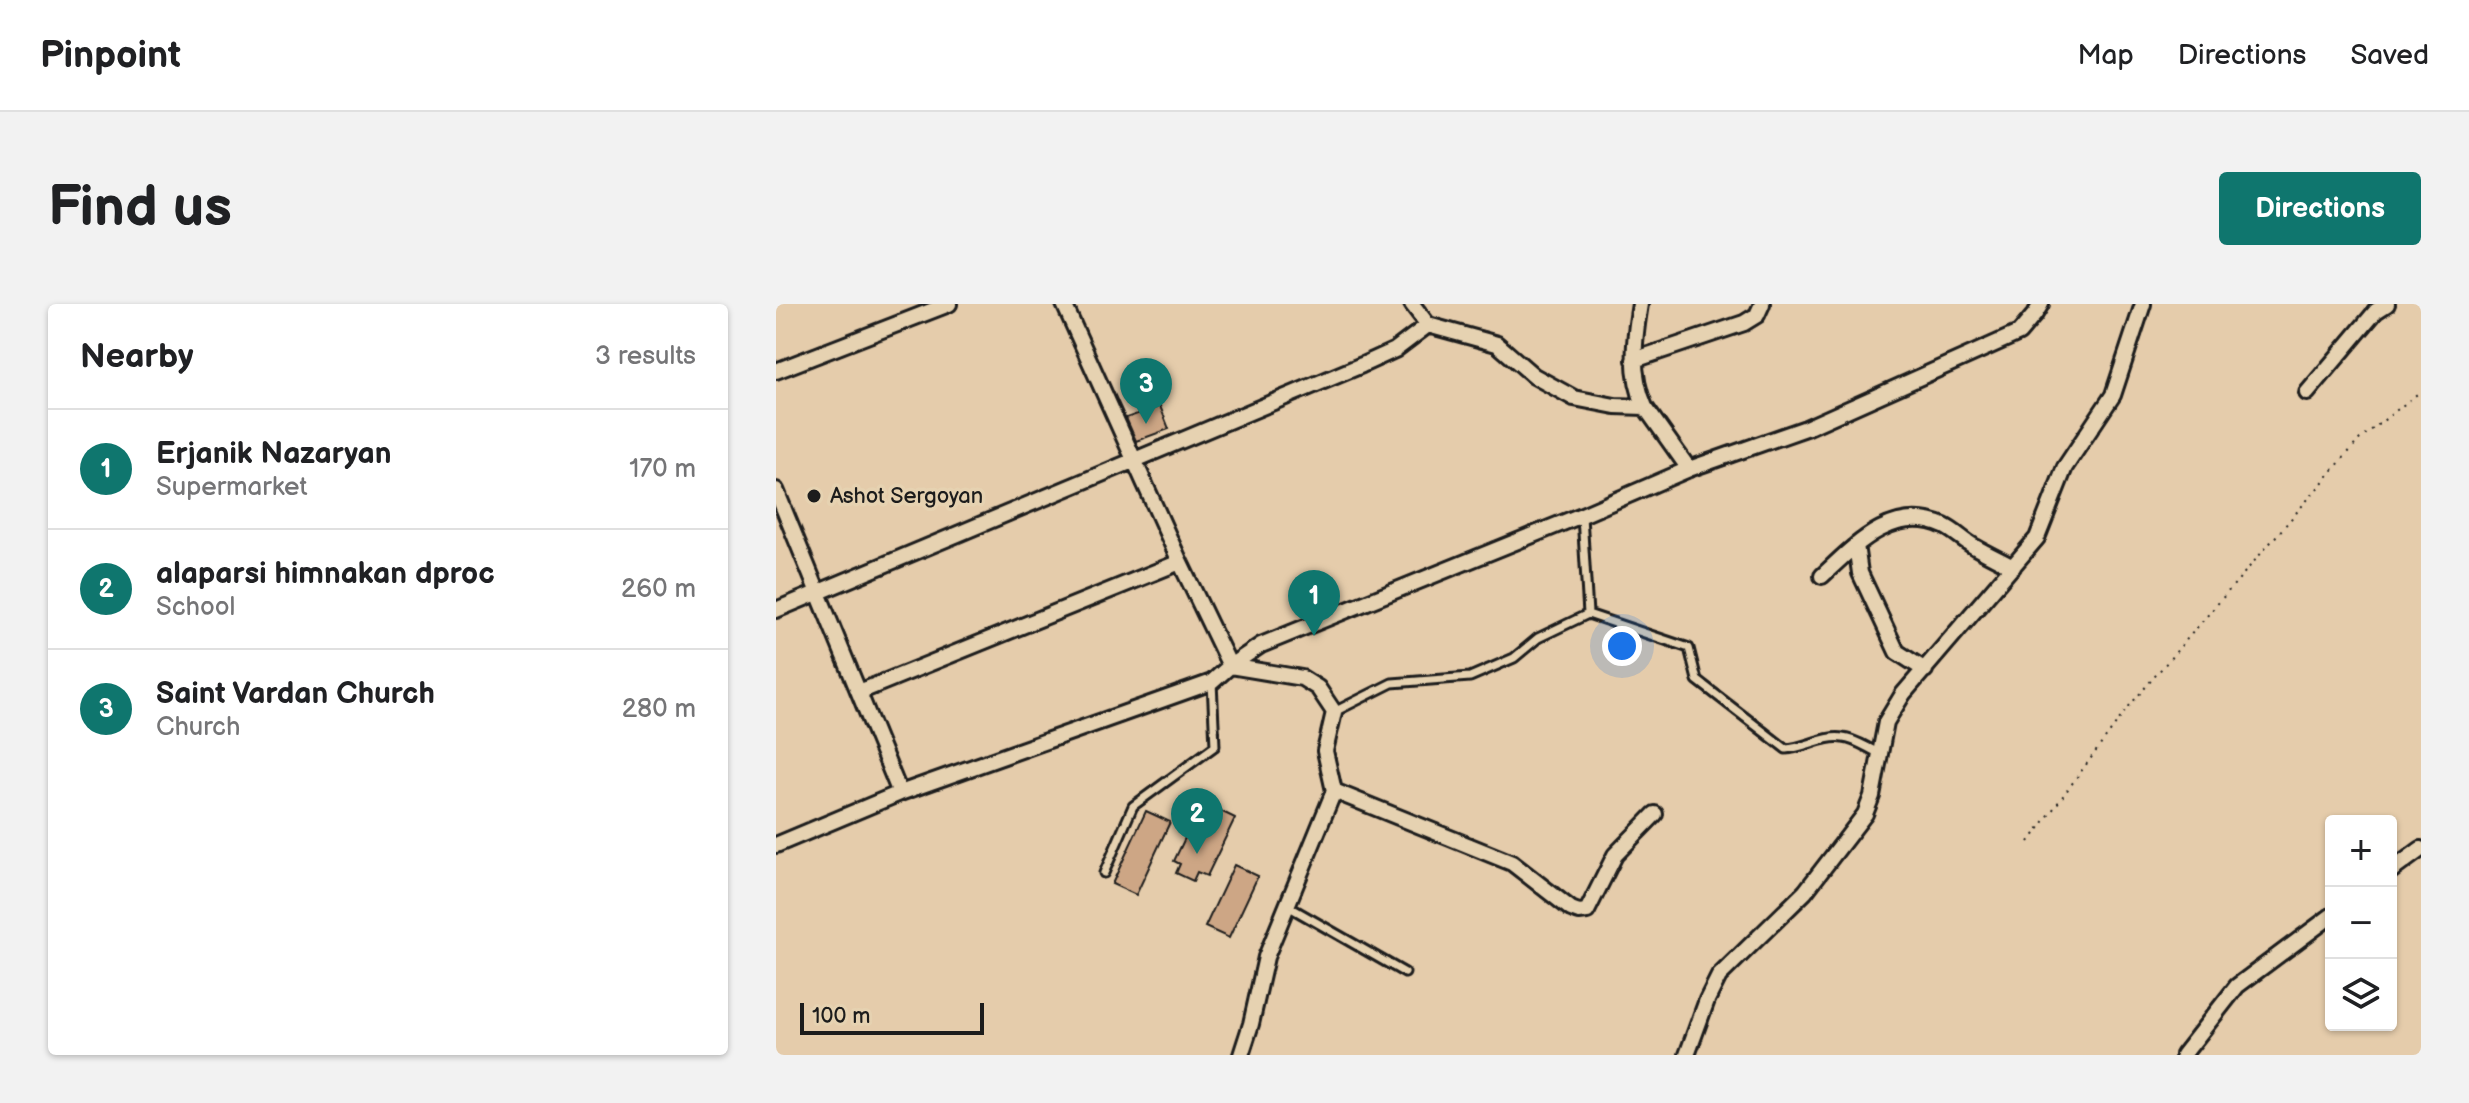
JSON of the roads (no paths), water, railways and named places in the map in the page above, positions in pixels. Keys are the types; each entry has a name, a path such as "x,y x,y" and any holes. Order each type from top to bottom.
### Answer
{"street":[{"path":"776,371 949,304"},
{"path":"1064,304 1132,459 1230,666"},
{"path":"1412,304 1428,325 1497,344 1534,376 1574,398 1615,406 1645,407"},
{"path":"1640,304 1633,344 1638,390 1645,407 1689,469"},
{"path":"1634,360 1744,323 1757,315 1762,304"},
{"path":"776,845 900,793 1212,682 1261,645 1689,469 1806,428 2019,333 2041,304"},
{"path":"1687,1055 1719,976 1805,892 1865,814 1872,796 1886,722 1903,694 2037,538 2065,467 2113,395 2143,304"},
{"path":"2307,393 2376,311 2387,304"},
{"path":"776,610 1384,355 1428,325"},
{"path":"776,490 900,793"},
{"path":"1822,576 1856,545 1890,523 1911,519 1947,527 1973,546 2013,567"},
{"path":"1856,545 1860,573 1897,652 1925,670"},
{"path":"859,692 1180,562"},
{"path":"1230,666 1302,678 1318,688 1334,712 1325,751 1334,791 1266,957 1241,1055"},
{"path":"1334,791 1512,863 1579,912 1587,911 1615,855 1655,814"},
{"path":"2397,867 2421,849"},
{"path":"2183,1055 2237,986 2325,920"}],"lane":[{"path":"1582,515 1588,614"},
{"path":"1334,712 1392,683 1470,677 1514,658 1538,638 1588,614 1689,648 1697,680 1786,749 1843,738 1879,753"},
{"path":"1104,873 1133,806 1215,746 1212,682"},
{"path":"1286,905 1405,973"}],"place":[{"name":"Saint Vardan Church","path":"1146,424"},
{"name":"Ashot Sergoyan","path":"814,496"},
{"name":"Erjanik Nazaryan","path":"1314,636"},
{"name":"alaparsi himnakan dproc","path":"1197,854"}]}
